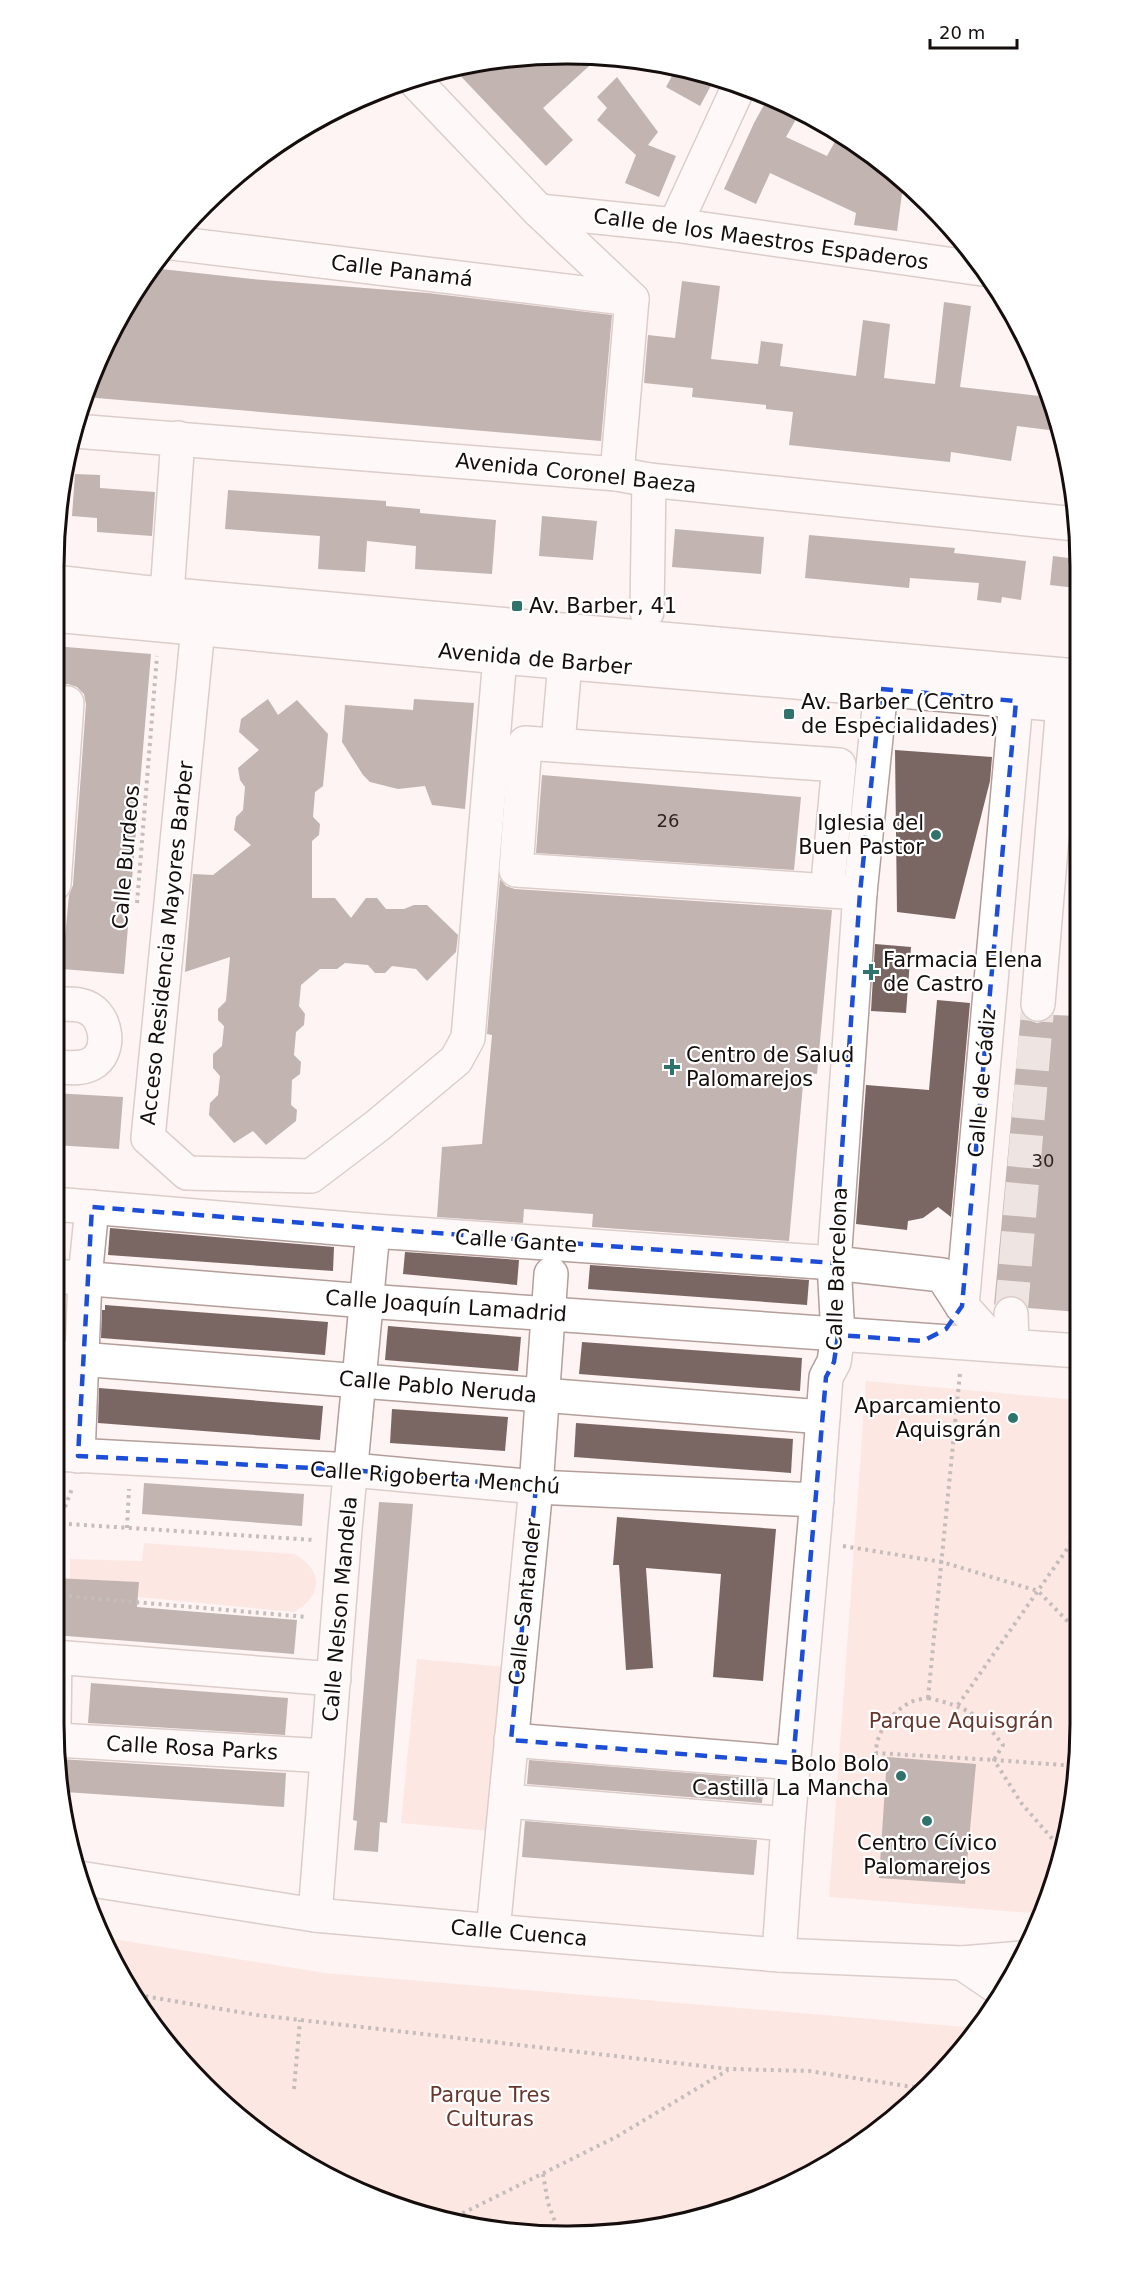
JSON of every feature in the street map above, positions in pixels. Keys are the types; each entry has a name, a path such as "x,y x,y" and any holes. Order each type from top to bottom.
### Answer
{"street":[{"path":"420,87 539,211 632,299 617,474"},
{"path":"675,225 736,94"},
{"name":"Calle de los Maestros Espaderos","path":"539,211 951,251"},
{"name":"Calle Panamá","path":"182,244 632,299"},
{"name":"Avenida Coronel Baeza","path":"84,431 617,474 649,480 1067,524"},
{"path":"167,594 178,438"},
{"path":"647,612 649,480"},
{"name":"Avenida de Barber","path":"64,583 1070,675"},
{"name":"Avenida de Barber","path":"64,616 500,657 1070,706"},
{"name":"Acceso Residencia Mayores Barber","path":"198,628 148,1138 188,1173 311,1176 456,1060 468,1038 500,657"},
{"path":"558,744 565,662"},
{"path":"1006,670 1016,701"},
{"name":"Calle Barcelona","path":"779,1955 826,1377 834,1362 838,1335 834,1263 860,893 882,689"},
{"name":"Calle de Cádiz","path":"962,1306 1016,701"},
{"path":"64,745 67,703"},
{"path":"1038,1004 1070,706"},
{"path":"829,871 839,765 525,743 516,870 860,893"},
{"path":"64,1005 85,1006 92,1010 99,1017 105,1040 102,1054 91,1064 79,1068 64,1067"},
{"name":"Calle Gante","path":"64,1205 373,1231 834,1263 942,1275 962,1306"},
{"path":"69,1463 70,1277 92,1207"},
{"name":"Calle Nelson Mandela","path":"315,1915 340,1620 344,1542 373,1231"},
{"name":"Calle Santander","path":"493,1931 536,1487 551,1274"},
{"name":"Calle Joaquín Lamadrid","path":"70,1277 366,1301 1070,1350"},
{"path":"923,1341 946,1329 962,1306 1005,1346"},
{"path":"1005,1346 1011,1314"},
{"name":"Calle Pablo Neruda","path":"68,1358 823,1417"},
{"name":"Calle Rigoberta Menchú","path":"69,1463 351,1470 536,1487 817,1500"},
{"path":"64,1658 334,1679"},
{"name":"Calle Rosa Parks","path":"65,1740 327,1756"},
{"path":"511,1740 793,1763"},
{"path":"506,1801 788,1824"},
{"name":"Calle Cuenca","path":"89,1879 315,1915 493,1931 779,1955 962,1962 1011,1959"},
{"path":"962,1962 996,1986"}],"path":[{"name":"Calle Burdeos","path":"136,912 157,652"},
{"path":"928,1698 963,1344"},
{"path":"64,1488 69,1463"},
{"path":"127,1528 129,1482"},
{"path":"64,1524 344,1542"},
{"path":"813,1541 942,1562 1038,1591 1070,1624"},
{"path":"958,1705 1070,1545"},
{"path":"64,1596 340,1620"},
{"path":"994,1760 1003,1745 987,1723 958,1705 928,1698 910,1702 883,1726 876,1742 876,1753 1067,1765"},
{"path":"994,1760 1022,1804 1055,1842"},
{"path":"145,1996 257,2015 729,2069 809,2071 914,2087"},
{"path":"294,2089 300,2020"},
{"path":"460,2215 616,2138 729,2069"},
{"path":"543,2174 548,2203 556,2226"}],"highlighted area":[{"path":"881,689 1016,701 962,1306 946,1329 923,1341 838,1335 834,1362 826,1377 793,1763 511,1740 536,1487 352,1470 78,1456 92,1207 834,1263 860,893"}],"green space":[{"name":"Parque Aquisgrán","path":"866,1381 1070,1399 1070,1724 1068,1757 1060,1822 1043,1886 1032,1913 829,1897"},
{"path":"144,1543 294,1554 304,1560 315,1575 315,1591 304,1606 294,1612 138,1597 139,1582 70,1579 70,1559 142,1561"},
{"path":"417,1659 506,1667 490,1831 401,1823"},
{"name":"Parque Tres Culturas","path":"113,1939 325,1973 968,2027 922,2079 873,2123 846,2142 789,2175 729,2200 665,2217 600,2225 534,2225 469,2217 405,2200 345,2175 288,2142 236,2102 189,2055 149,2003"}],"building":[{"path":"590,65 543,108 573,140 546,166 461,76 534,66"},
{"path":"672,76 711,86 700,106 666,87"},
{"path":"617,77 658,132 648,145 676,156 659,197 625,183 636,155 597,120 607,108 597,97"},
{"path":"764,105 796,120 786,137 827,156 835,142 873,168 902,193 897,231 854,225 856,213 770,173 756,204 724,189"},
{"path":"162,269 252,279 428,293 612,315 601,441 94,398 116,345"},
{"path":"682,281 720,286 711,359 758,364 761,341 783,344 780,366 856,376 863,320 890,324 884,378 935,384 944,302 971,306 960,387 1039,396 1050,430 1017,426 1011,461 951,452 950,462 789,445 793,412 766,409 766,405 692,397 693,388 644,383 648,335 675,338"},
{"path":"75,474 100,475 100,488 155,492 152,536 97,532 97,518 72,516"},
{"path":"228,490 386,501 386,506 420,509 420,513 496,520 492,574 415,569 416,546 367,541 365,572 318,569 320,536 225,529"},
{"path":"542,516 597,521 593,560 539,556"},
{"path":"675,529 764,537 761,574 672,567"},
{"path":"809,535 955,548 954,553 1026,561 1021,600 1002,597 1001,603 977,600 979,583 910,578 909,588 805,578"},
{"path":"1053,556 1069,558 1070,587 1050,585"},
{"path":"64,647 151,654 124,974 64,969 69,895 73,885 86,704 84,694 77,687 64,685"},
{"path":"268,699 278,715 297,700 328,734 323,786 315,792 313,817 320,824 319,835 312,841 312,898 335,898 351,918 366,898 377,898 386,909 427,905 458,935 456,952 427,981 416,969 392,966 385,973 375,973 368,965 345,963 337,969 320,969 301,985 299,1006 305,1014 304,1025 296,1032 294,1055 301,1062 300,1074 292,1080 291,1105 297,1110 296,1121 266,1145 253,1131 234,1143 209,1115 210,1103 218,1095 220,1076 213,1068 213,1054 222,1046 224,1026 218,1020 218,1009 226,1001 230,957 185,972 193,874 213,875 251,845 234,830 236,817 243,810 245,787 240,780 238,768 259,750 239,732 241,719"},
{"path":"414,699 474,703 465,809 432,805 425,786 398,789 370,782 342,742 345,705 413,710"},
{"name":"Iglesia del Buen Pastor","path":"895,750 992,757 990,781 955,919 897,912"},
{"path":"542,775 801,797 794,870 536,853"},
{"path":"500,879 506,886 515,889 832,910 817,1074 804,1073 789,1241 592,1227 593,1214 524,1209 523,1223 437,1217 442,1147 482,1144 492,1035 487,1034"},
{"path":"875,944 911,947 906,1013 871,1011"},
{"path":"937,1000 970,1003 951,1217 938,1207 923,1218 908,1221 907,1230 856,1224 866,1085 929,1090"},
{"path":"1021,1013 1028,1020 1037,1023 1046,1021 1053,1015 1070,1016 1070,1311 1028,1308 1020,1298 1011,1295 1002,1298 994,1305"},
{"path":"64,1094 123,1097 119,1149 64,1146"},
{"path":"110,1228 334,1247 333,1271 108,1255"},
{"path":"405,1252 519,1260 517,1285 403,1274"},
{"path":"590,1265 809,1280 807,1305 588,1289"},
{"path":"105,1305 328,1322 325,1355 101,1338 102,1310 105,1310"},
{"path":"388,1326 521,1337 518,1371 385,1360"},
{"path":"582,1342 802,1358 800,1391 579,1374"},
{"path":"99,1388 323,1406 320,1440 98,1423"},
{"path":"392,1409 508,1417 505,1451 390,1443"},
{"path":"576,1423 793,1439 791,1473 574,1457"},
{"path":"144,1483 304,1494 302,1526 142,1514"},
{"path":"379,1502 413,1504 387,1823 380,1822 378,1852 354,1850 357,1821 353,1820"},
{"path":"617,1517 776,1529 763,1681 713,1677 721,1574 646,1568 653,1668 626,1670 619,1565 613,1565"},
{"path":"64,1578 139,1582 137,1607 297,1620 294,1654 64,1636"},
{"path":"91,1683 288,1698 285,1735 88,1723"},
{"name":"Centro Cívico Palomarejos","path":"887,1757 976,1764 965,1884 879,1878"},
{"path":"66,1759 286,1773 284,1807 69,1792"},
{"path":"529,1760 764,1779 762,1803 527,1784"},
{"path":"525,1821 757,1840 754,1875 522,1857"}],"tunnel":[{"path":"1011,1314 1038,1004"}],"place":[{"name":"Av. Barber, 41","path":"517,606"},
{"name":"Av. Barber (Centro de Especialidades)","path":"789,714"},
{"name":"Iglesia del Buen Pastor","path":"936,835"},
{"name":"Farmacia Elena de Castro","path":"871,972"},
{"name":"Centro de Salud Palomarejos","path":"672,1067"},
{"name":"Aparcamiento Aquisgrán","path":"1013,1418"},
{"name":"Bolo Bolo Castilla La Mancha","path":"901,1776"},
{"name":"Centro Cívico Palomarejos","path":"927,1821"}]}
